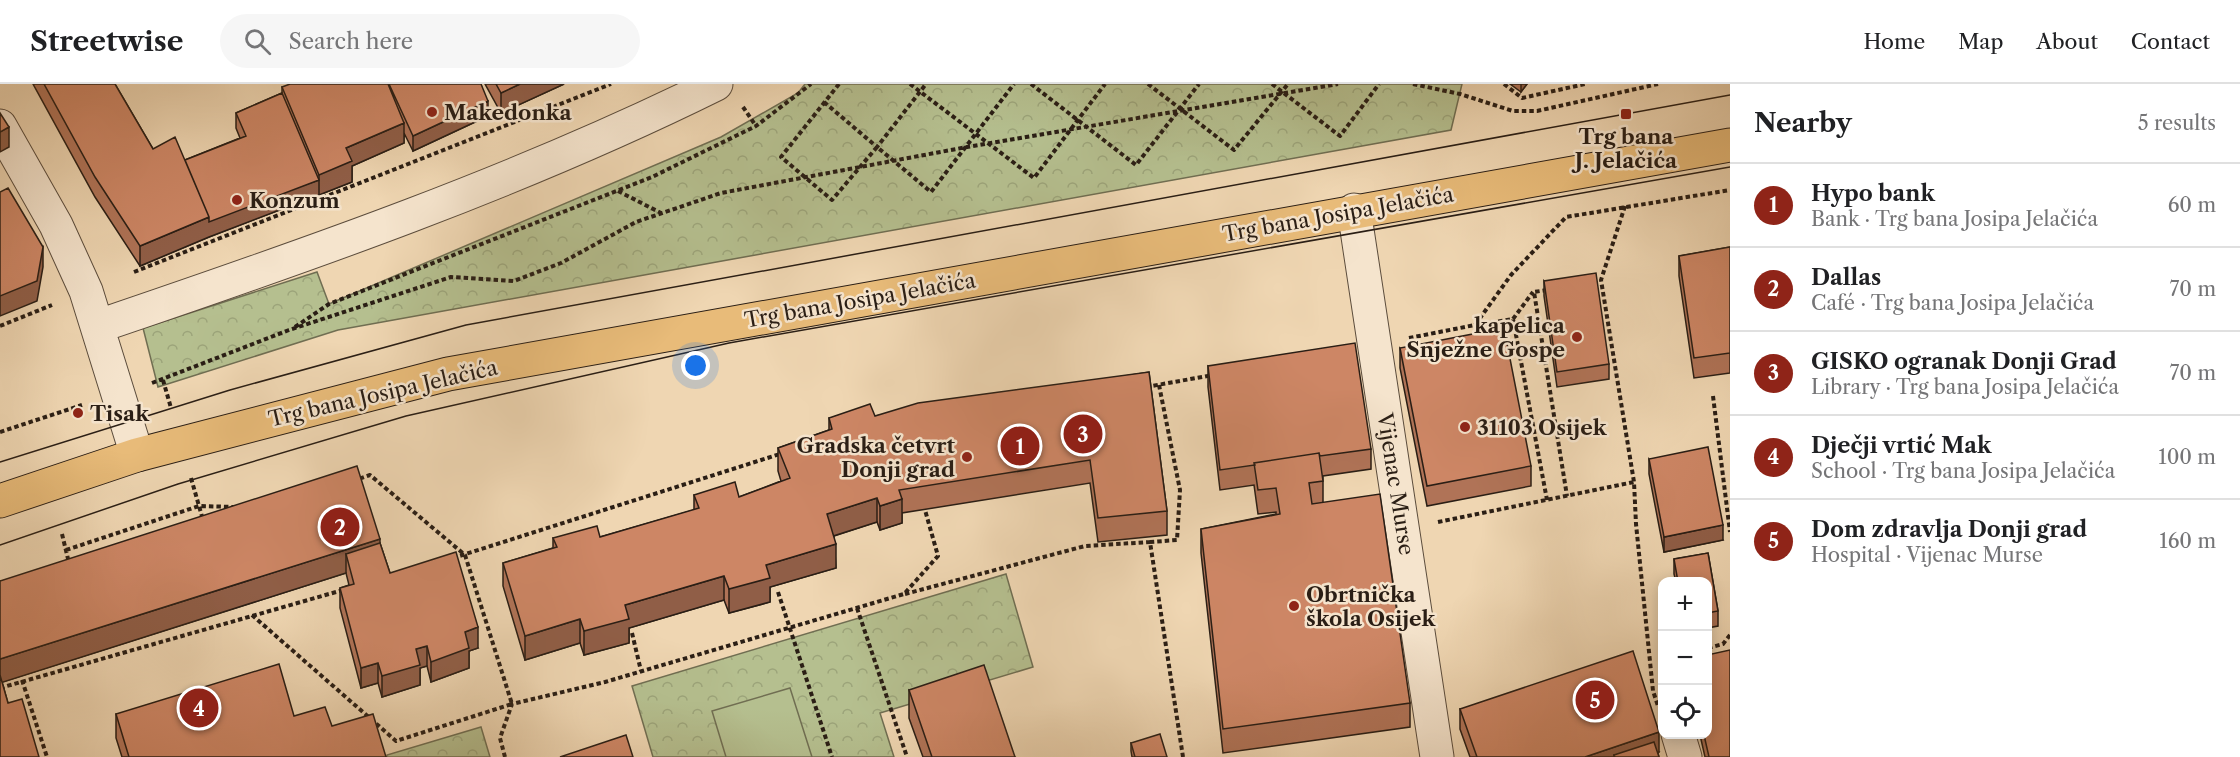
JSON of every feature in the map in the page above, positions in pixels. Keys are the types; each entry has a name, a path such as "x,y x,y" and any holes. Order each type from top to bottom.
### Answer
{"main road":[{"name":"Trg bana Josipa Jelačića","path":"0,501 137,455 448,374 1354,210 1730,145"}],"street":[{"path":"99,326 314,253 530,167 716,84"},
{"path":"0,126 56,225 86,291 99,326 137,455"},
{"name":"Vijenac Murse","path":"1354,210 1437,757"},
{"path":"1676,739 1685,757"}],"path":[{"path":"0,326 611,84"},
{"path":"289,330 329,304 618,191 756,126 811,84"},
{"path":"838,84 781,157 832,200 926,84"},
{"path":"910,84 1034,178 1105,84"},
{"path":"824,102 932,192 1014,84"},
{"path":"1031,84 1136,165 1199,84"},
{"path":"1148,84 1234,150 1288,84"},
{"path":"1272,84 1340,136 1379,84"},
{"path":"0,432 163,380 289,330 451,277 514,281 561,263 636,222 722,193 987,143 1338,84"},
{"path":"1413,84 1460,94 1513,111 1537,111 1658,84"},
{"path":"1504,84 1522,98 1585,84"},
{"path":"1475,325 1511,274 1566,217 1730,190"},
{"path":"618,191 661,213"},
{"path":"1625,206 1601,280 1634,482 1636,524 1653,691 1658,702"},
{"path":"1590,282 1601,280"},
{"path":"1373,345 1513,319 1534,292 1556,288"},
{"path":"1534,292 1567,496"},
{"path":"1513,319 1547,500"},
{"path":"1136,388 1215,374"},
{"path":"252,615 396,741 512,704 641,671 904,594 1085,546 1177,540 1180,490 1159,385"},
{"path":"1713,396 1730,532"},
{"path":"442,561 781,453"},
{"path":"348,482 370,475 465,555 512,704 500,738 505,757"},
{"path":"1428,524 1634,482"},
{"path":"66,550 199,506 247,507"},
{"path":"904,594 938,556 925,510"},
{"path":"62,534 72,573"},
{"path":"1150,542 1183,757"},
{"path":"0,688 350,588"},
{"path":"778,592 832,757"},
{"path":"856,608 907,757"},
{"path":"632,633 641,671"},
{"path":"1712,647 1723,644 1730,635"},
{"path":"22,680 47,757"}],"green space":[{"path":"805,84 1462,84 1451,130 338,330 158,387 143,328 317,272 329,304 721,137 798,93"},
{"path":"1006,574 1033,667 880,713 894,757 653,757 632,686"},
{"path":"790,688 812,757 726,757 712,711"},
{"path":"481,727 490,757 387,757 387,755"}],"building":[{"path":"44,84 115,84 153,149 175,137 209,217 140,246 95,177"},
{"path":"290,84 388,84 404,123 346,148 352,161 319,175 282,87"},
{"path":"389,84 481,84 488,101 413,136"},
{"path":"496,84 520,84 501,93"},
{"path":"282,93 319,180 209,222 209,217 185,160 246,136 236,113"},
{"path":"0,113 9,127 0,132"},
{"path":"8,188 43,247 37,281 0,296 0,192"},
{"path":"1730,247 1730,353 1694,358 1679,256"},
{"name":"kapelica Snježne Gospe","path":"1596,273 1609,364 1557,372 1544,281"},
{"name":"31103 Osijek","path":"1504,328 1531,466 1427,486 1400,348"},
{"path":"1355,343 1371,449 1320,456 1319,453 1220,470 1208,366"},
{"path":"1149,372 1167,511 1098,518 1090,460 899,490 902,499 880,506 877,498 827,514 836,544 766,565 770,578 729,589 724,576 625,605 629,619 584,631 580,619 525,636 503,563 557,547 553,538 597,526 600,537 699,508 694,495 735,482 739,497 790,478 778,448 832,429 829,418 870,404 875,416 918,403"},
{"path":"1708,447 1723,525 1664,537 1649,459"},
{"path":"1319,453 1323,481 1309,483 1312,504 1380,494 1410,703 1223,729 1201,529 1280,514 1276,488 1258,490 1254,463"},
{"path":"357,466 380,539 0,659 0,581"},
{"path":"380,543 390,573 456,552 478,627 465,632 469,648 431,662 427,646 416,649 420,665 382,676 378,663 361,668 340,588 354,584 346,554"},
{"path":"1708,553 1718,611 1712,612 1712,577 1677,577 1674,559"},
{"path":"1730,650 1730,757 1709,757 1705,739 1712,739 1712,654"},
{"path":"1633,651 1658,732 1585,757 1477,757 1460,709"},
{"path":"279,664 294,716 325,707 332,726 373,714 386,757 129,757 116,714"},
{"path":"984,665 1015,757 932,757 909,690"},
{"path":"0,675 8,703 22,699 39,757 0,757"},
{"path":"1160,734 1167,757 1135,757 1131,743"},
{"path":"626,735 633,757 560,757"},
{"path":"1654,742 1659,757 1615,757 1614,755"}],"tram line":[{"path":"0,462 230,390 466,325 1730,95"},
{"path":"0,545 178,484 406,416 729,343 1730,167"}],"place":[{"name":"Makedonka","path":"432,112"},
{"name":"Trg bana J. Jelačića","path":"1626,114"},
{"name":"Konzum","path":"237,200"},
{"name":"kapelica Snježne Gospe","path":"1577,337"},
{"name":"Tisak","path":"78,413"},
{"name":"31103 Osijek","path":"1465,427"},
{"name":"GISKO ogranak Donji Grad","path":"1083,434"},
{"name":"Hypo bank","path":"1020,446"},
{"name":"Gradska četvrt Donji grad","path":"967,457"},
{"name":"Dallas","path":"340,527"},
{"name":"Obrtnička škola Osijek","path":"1294,606"},
{"name":"Dom zdravlja Donji grad","path":"1595,700"},
{"name":"Dječji vrtić Mak","path":"199,708"}]}
